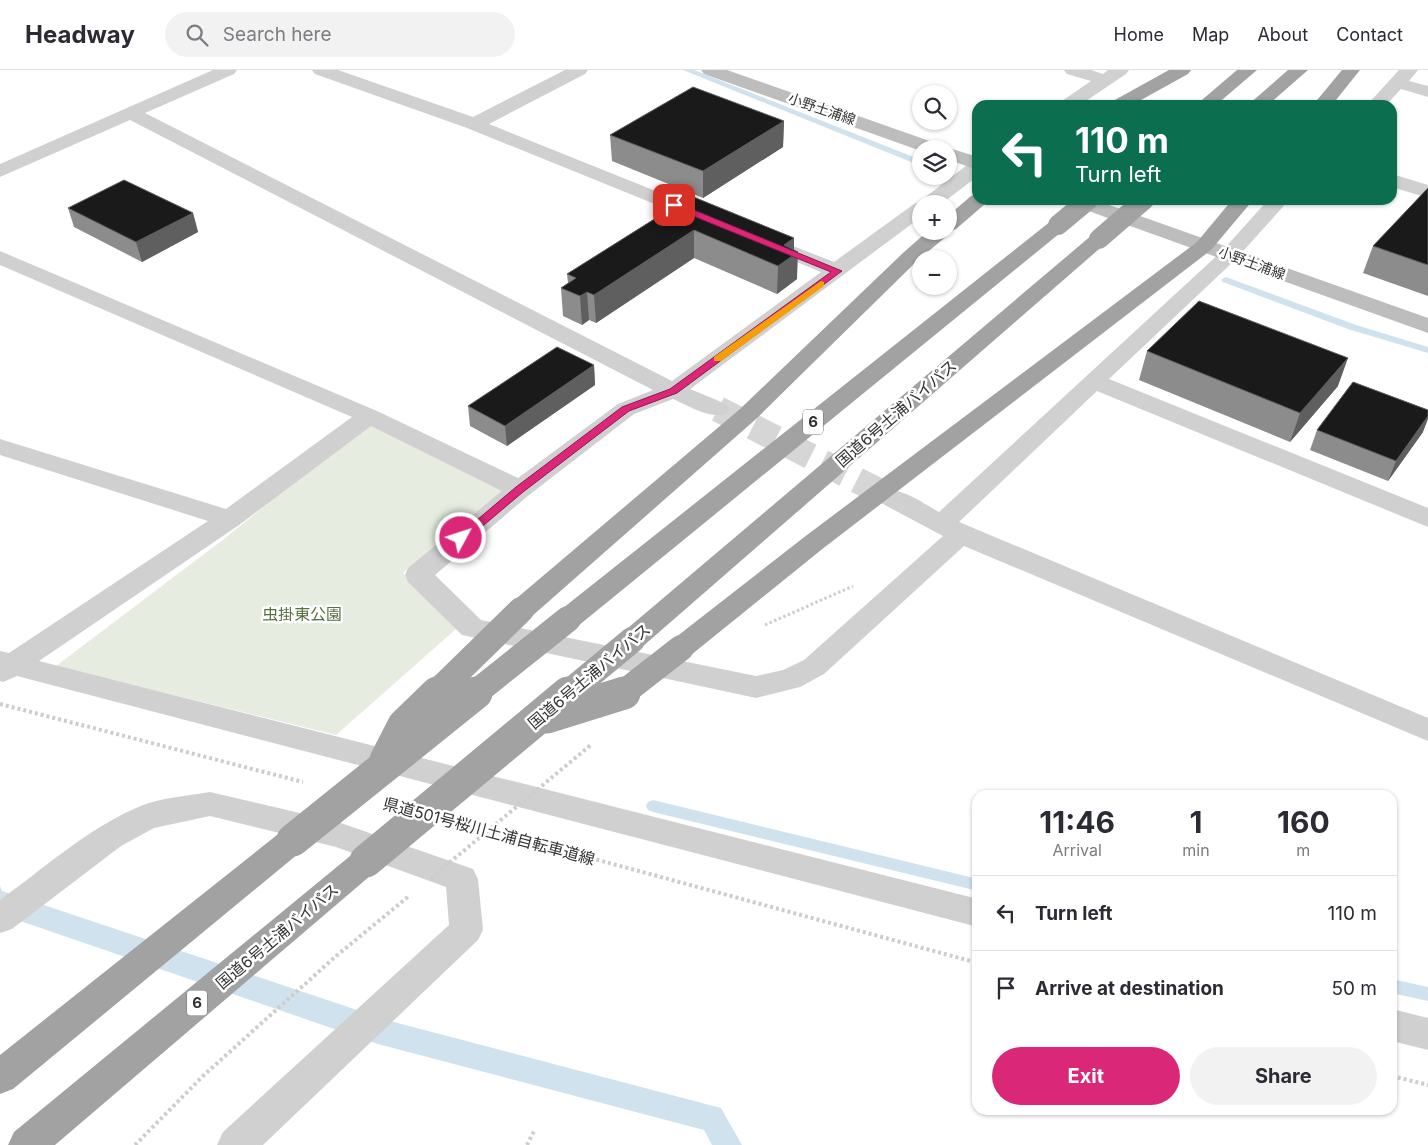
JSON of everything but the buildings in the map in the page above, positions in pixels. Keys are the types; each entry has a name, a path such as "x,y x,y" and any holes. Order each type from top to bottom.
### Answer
{"highway":[{"path":"1128,100 1182,70"},
{"path":"1211,100 1248,70"},
{"path":"1263,100 1299,70"},
{"path":"1326,100 1351,70"},
{"path":"957,218 972,205"},
{"name":"6","path":"0,1077 1082,205"},
{"name":"国道6号土浦バイパス","path":"27,1145 632,640 1138,205"},
{"path":"536,720 621,695 820,538 1204,246 1239,205"},
{"path":"381,770 404,725 521,610 748,414 911,256 930,240"}],"main road":[{"name":"小野土浦線","path":"710,70 912,141"},
{"path":"957,157 972,163"},
{"name":"小野土浦線","path":"1090,205 1428,326"}],"street":[{"path":"0,171 228,70"},
{"path":"321,70 474,124 838,271"},
{"path":"474,124 579,70"},
{"path":"1073,70 1105,80"},
{"path":"1075,100 1120,70"},
{"path":"1381,100 1404,76 1428,92"},
{"path":"130,114 673,391 718,409"},
{"path":"940,195 972,170"},
{"path":"1397,182 1428,192"},
{"path":"912,215 673,391 626,409 520,489 418,575 472,628 756,687 790,679 814,667 951,530 1093,381 1229,255 1275,205"},
{"path":"0,257 369,416 520,489"},
{"path":"1093,381 1428,518"},
{"path":"4,666 230,520 369,416"},
{"path":"0,447 230,520"},
{"path":"890,497 951,530 1428,730"},
{"path":"4,666 972,911"},
{"path":"0,919 110,837 147,817 210,804 338,835 462,879 466,930 236,1145"},
{"path":"1397,1026 1428,1034"}],"path":[{"path":"757,628 856,584"},
{"path":"0,704 307,783"},
{"path":"424,884 597,740"},
{"name":"県道501号桜川土浦自転車道線","path":"461,823 972,961"},
{"path":"135,1145 204,1075 335,957 416,890"},
{"path":"1397,1077 1428,1085"},
{"path":"527,1145 535,1129"}],"green space":[{"name":"虫掛東公園","path":"368,422 505,490 403,573 456,629 336,735 56,666 224,539"}],"water":[{"path":"0,886 2,891 390,1021 721,1108 742,1145 712,1145 704,1130 378,1044 0,914"}],"waterway":[{"path":"687,70 912,159"},
{"path":"1226,280 1352,327 1428,350"},
{"path":"653,806 972,884"},
{"path":"1397,987 1428,994"}],"tunnel":[{"path":"718,409 890,497"}],"slow traffic":[{"path":"718,359 821,284"}],"route":[{"path":"461,538 520,489 626,409 673,391 838,271 674,205"}]}
